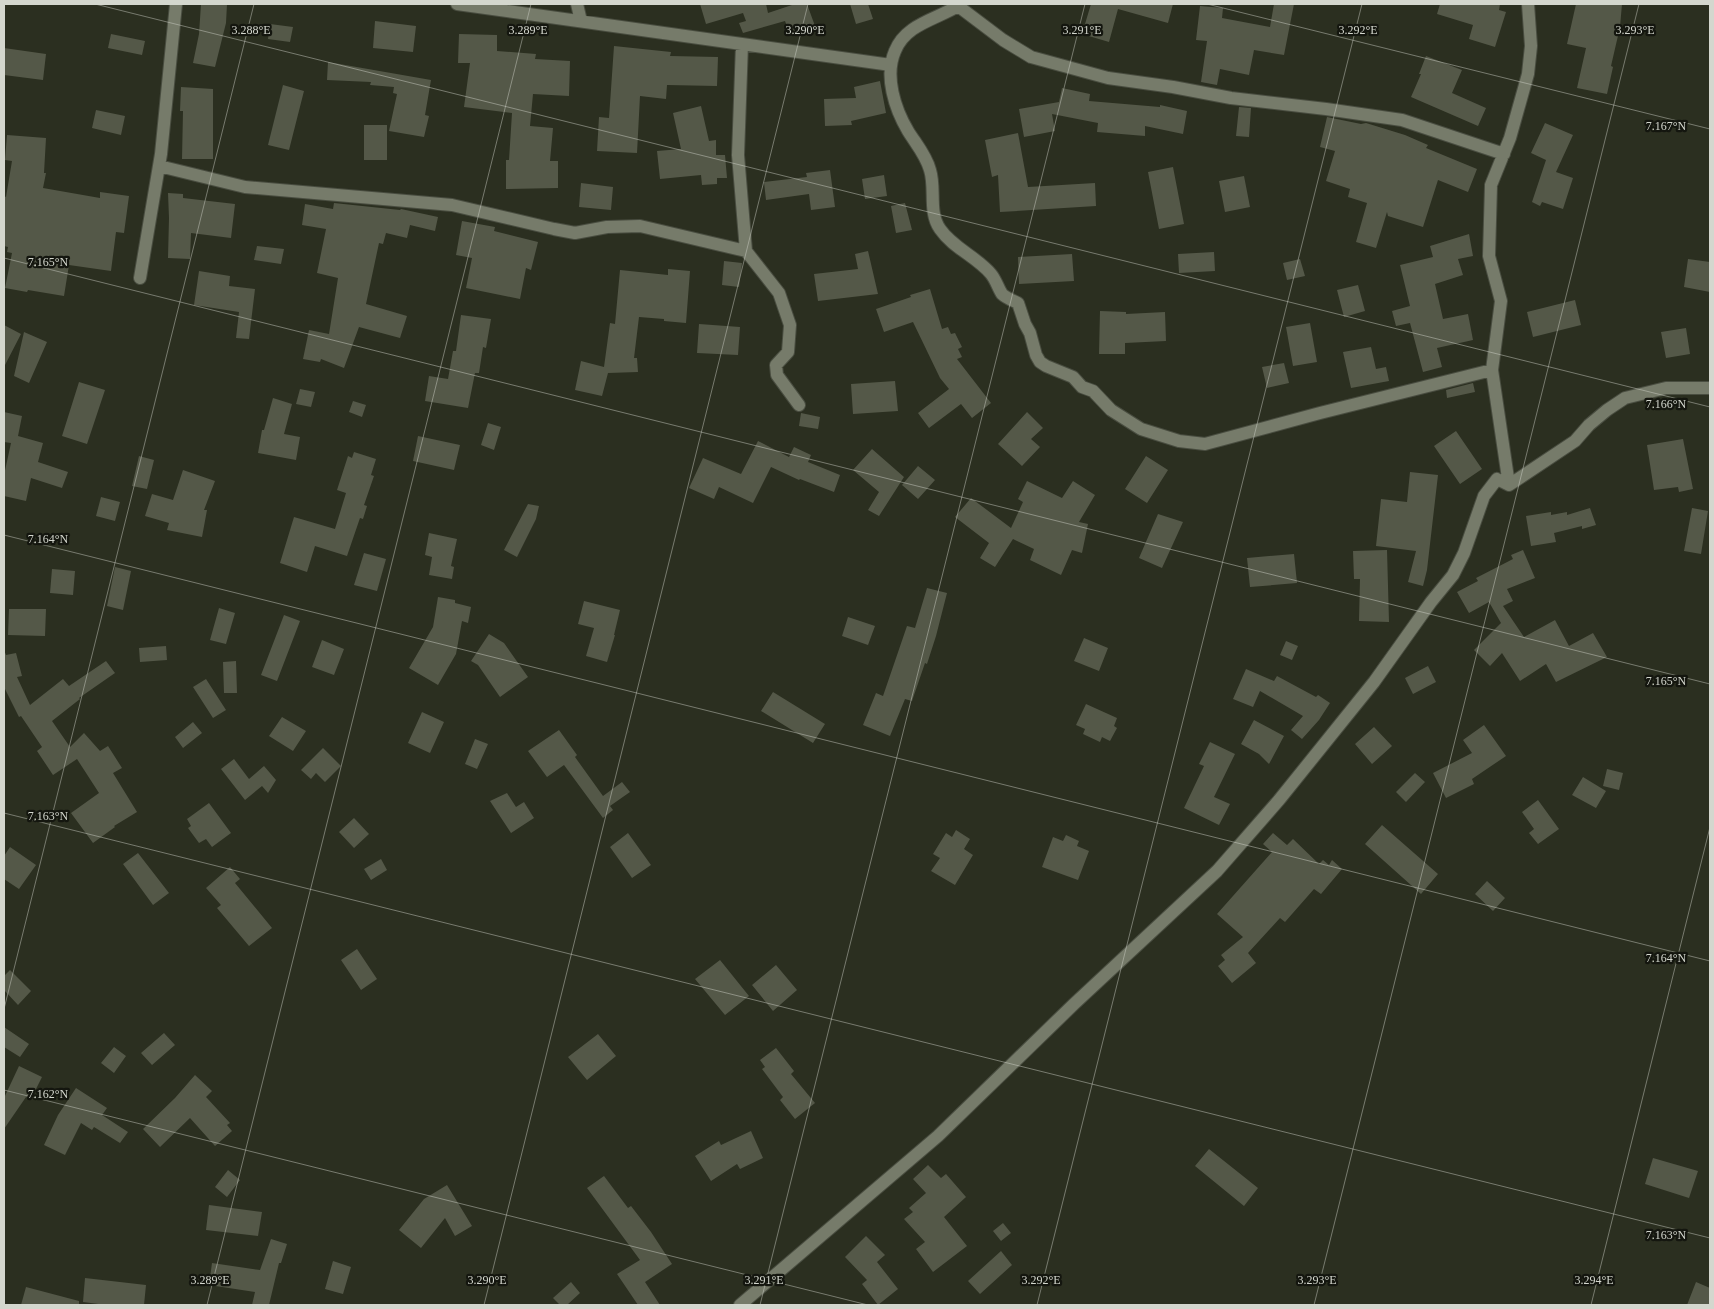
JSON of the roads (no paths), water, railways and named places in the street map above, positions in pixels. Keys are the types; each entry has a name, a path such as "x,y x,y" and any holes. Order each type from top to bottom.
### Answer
{"street":[{"path":"140,278 159,166 176,4"},
{"path":"457,4 891,65"},
{"path":"577,4 581,21"},
{"path":"1509,486 1492,370 1501,301 1490,256 1491,185 1510,138 1528,74 1531,46 1528,4"},
{"path":"1492,370 1205,444 1179,441 1141,429 1112,410 1093,391 1082,387 1073,377 1040,362 1018,303 1003,295 992,274 941,230 934,214 931,171 926,157 908,130 895,102 891,82 891,65 895,50 904,37 918,26 960,5 1003,40 1031,57 1108,78 1173,86 1231,98 1402,120 1504,154"},
{"path":"742,44 738,155 746,251 779,293 790,325 788,352 776,365 777,375 799,405"},
{"path":"159,166 245,187 452,205 575,233 607,227 640,226 746,251"},
{"path":"1509,486 1575,440 1601,415 1625,398 1666,388 1710,388"},
{"path":"740,1305 793,1262 938,1136 1074,1004 1217,871 1279,800 1374,682 1430,602 1453,575 1464,553 1484,496 1497,479 1509,486"}]}
